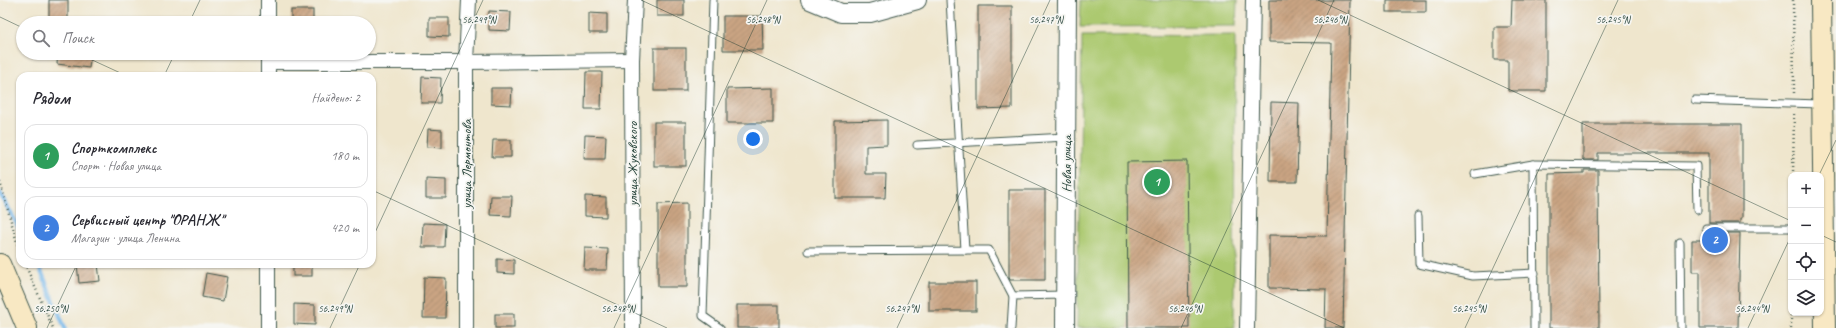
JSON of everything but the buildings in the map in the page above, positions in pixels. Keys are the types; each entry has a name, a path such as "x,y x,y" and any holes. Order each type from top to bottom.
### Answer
{"main road":[{"path":"1822,0 1822,104 1827,172 1824,213"},
{"path":"1823,244 1825,328"},
{"path":"0,264 27,328"}],"street":[{"path":"268,0 268,16"},
{"name":"улица Лермонтова","path":"466,328 466,62 469,0"},
{"name":"улица Жуковского","path":"633,328 632,60 635,0"},
{"path":"810,0 841,13 870,13 916,0"},
{"name":"Новая улица","path":"1065,328 1067,0"},
{"path":"1247,328 1253,0"},
{"path":"268,60 268,72"},
{"path":"376,60 466,62 632,60"},
{"path":"268,268 268,328"}],"lane":[{"path":"713,0 703,316 720,328"},
{"path":"950,0 965,250"},
{"path":"1695,100 1822,104"},
{"path":"917,145 1066,137"},
{"path":"1533,164 1535,273 1534,328"},
{"path":"1475,174 1533,164 1696,166 1697,210"},
{"path":"1418,216 1418,264 1473,276 1535,273"},
{"path":"1706,228 1788,228"},
{"path":"1680,243 1681,328"},
{"path":"808,251 989,250 1013,296 1011,328"},
{"path":"1013,296 1065,295"}],"path":[{"path":"1793,0 1793,172"},
{"path":"0,182 16,239"},
{"path":"27,268 53,328"},
{"path":"1791,316 1791,328"}],"green space":[{"path":"1081,0 1237,0 1236,26 1080,27"},
{"path":"1235,35 1234,328 1077,328 1082,36"}],"waterway":[{"path":"0,193 16,223"},
{"path":"40,268 65,328"}],"place":[{"name":"Спорткомплекс","path":"1157,182"},
{"name":"Сервисный центр \"ОРАНЖ\"","path":"1715,240"}]}
